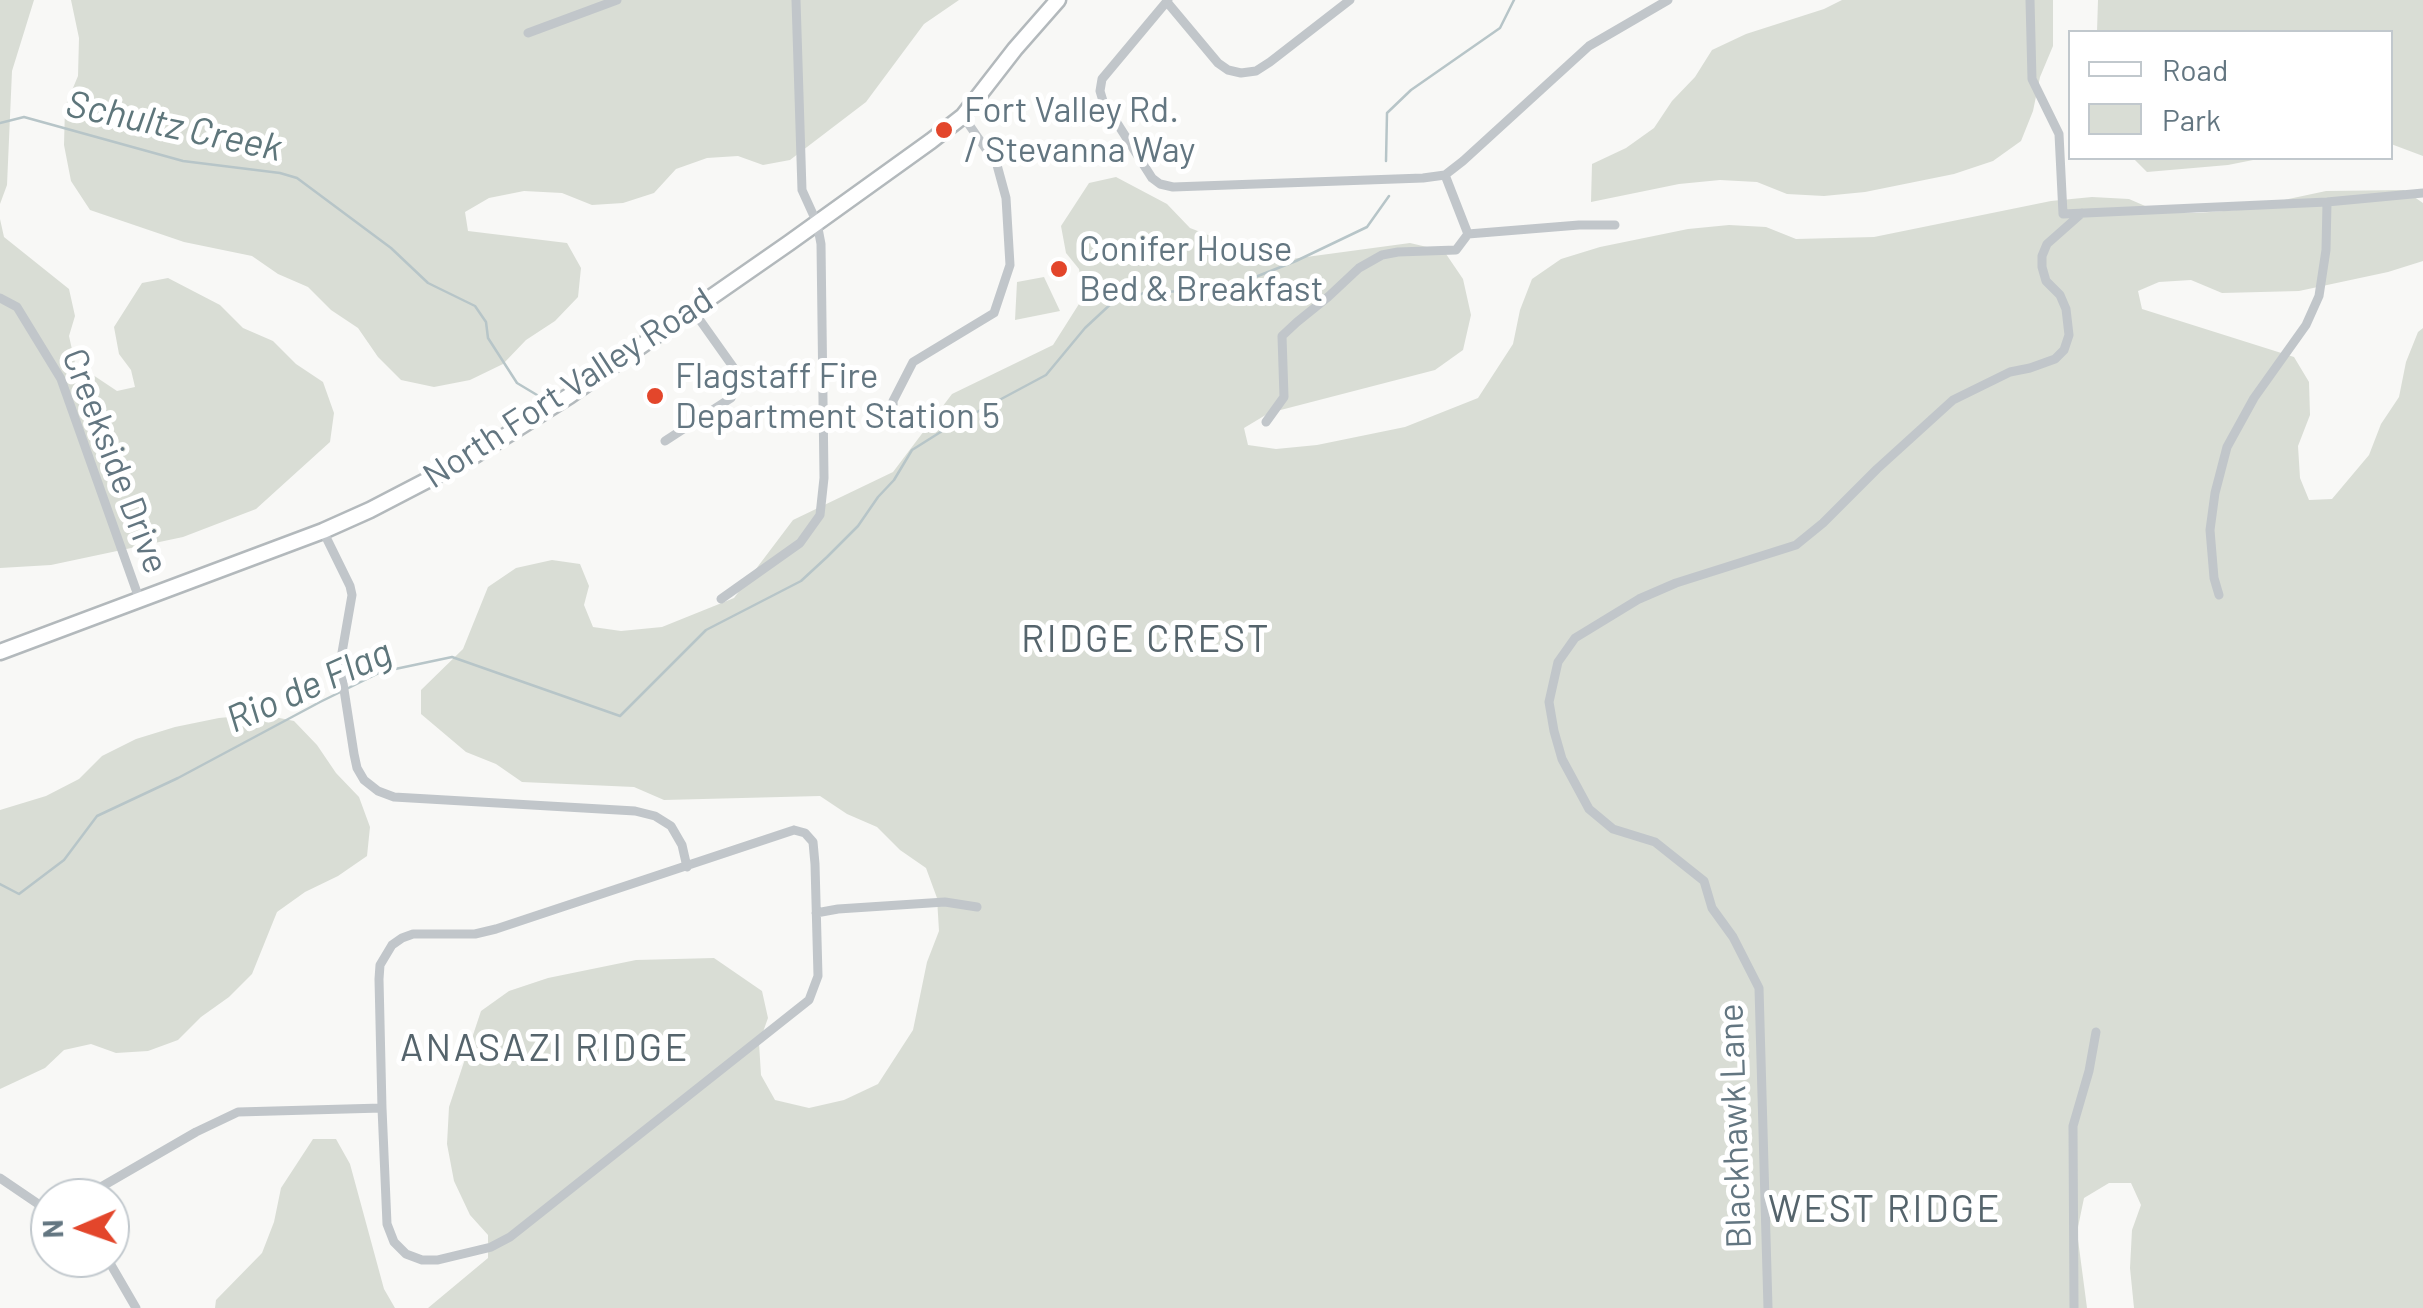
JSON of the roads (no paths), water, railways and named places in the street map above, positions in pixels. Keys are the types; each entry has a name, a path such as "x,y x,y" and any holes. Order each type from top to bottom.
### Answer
{"main road":[{"name":"North Fort Valley Road","path":"0,652 323,531 472,458 569,396 963,116 1058,0"}],"street":[{"path":"528,33 617,0"},
{"path":"721,599 800,543 820,516 824,478 822,273 817,223 802,190 796,0"},
{"path":"1350,0 1270,62 1256,71 1241,73 1218,64 1168,1 1102,79 1103,101 1152,178 1172,187 1444,175 1590,46 1668,0"},
{"path":"2030,0 2032,80 2059,134 2063,214 2327,202 2423,193"},
{"path":"894,428 893,401 914,362 994,312 1010,265 1006,198 997,165 963,116"},
{"path":"1444,175 1468,234"},
{"path":"2219,596 2210,530 2214,493 2227,447 2254,398 2306,325 2319,296 2326,250 2327,202"},
{"name":"Blackhawk Lane","path":"1768,1308 1760,988 1733,937 1712,908 1704,880 1656,842 1613,829 1589,808 1562,759 1554,732 1549,702 1558,662 1575,638 1639,599 1676,583 1796,545 1953,400 1989,380 2055,358 2064,350 2069,335 2066,310 2060,295 2046,281 2042,256 2047,244 2082,213"},
{"path":"1266,422 1284,397 1282,336 1359,268 1382,255 1398,252 1456,250 1468,234 1615,224"},
{"name":"Creekside Drive","path":"0,298 17,306 61,379 140,601"},
{"path":"664,442 731,398 740,382 692,309"},
{"path":"323,531 352,596 340,664 357,768 364,780 378,792 394,797 635,811 655,816 671,826 687,867"},
{"path":"794,830 805,833 812,842 818,976 809,1000 510,1236 491,1247 437,1260 406,1254 394,1242 387,1224 379,979 380,965 392,945 413,934 484,932 687,867 794,830"},
{"path":"816,912 945,902 978,907"},
{"path":"2074,1308 2074,1126 2096,1032"},
{"path":"118,1178 238,1112 382,1108"},
{"path":"0,1178 30,1198"},
{"path":"118,1278 136,1308"}],"waterway":[{"name":"Rio de Flag","path":"1386,161 1387,113 1411,90 1500,28 1514,0"},
{"name":"Schultz Creek","path":"0,123 24,117 183,161 297,178 391,248 428,283 475,306 486,322 488,338 517,383 547,401"},
{"name":"Rio de Flag","path":"0,884 19,894 64,860 97,816 381,672 452,657 620,716 706,630 801,581 858,526 912,450 1046,375 1085,328 1114,301 1145,293 1235,285 1367,227 1389,196"}],"place":[{"name":"Fort Valley Rd. / Stevanna Way","path":"944,130"},
{"name":"Conifer House Bed & Breakfast","path":"1059,269"},
{"name":"Flagstaff Fire Department Station 5","path":"655,396"}],"district":[{"name":"RIDGE CREST","path":"1146,639"},
{"name":"ANASAZI RIDGE","path":"545,1048"},
{"name":"WEST RIDGE","path":"1885,1209"}]}
